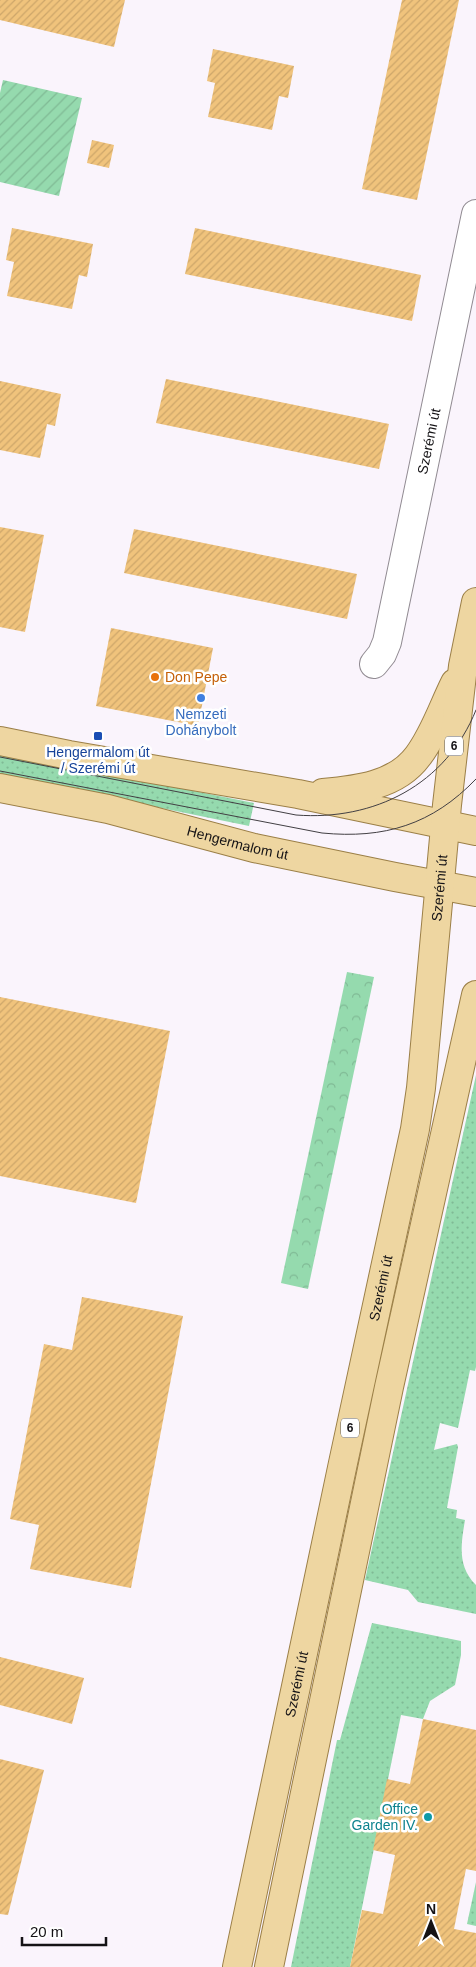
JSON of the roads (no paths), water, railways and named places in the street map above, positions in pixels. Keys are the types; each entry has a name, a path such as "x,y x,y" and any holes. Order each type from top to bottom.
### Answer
{"main road":[{"name":"Szerémi út","path":"238,1967 415,1128 421,1088 445,825 463,666 476,602"},
{"path":"298,794 346,791 376,785 402,771 416,758 424,747 463,666"},
{"path":"0,740 69,755 298,794 476,831"},
{"name":"Hengermalom út","path":"0,788 108,809 254,848 476,892"},
{"name":"6","path":"269,1967 392,1377 476,995"}],"street":[{"name":"Szerémi út","path":"374,664 382,654 387,642 469,310 476,214"}],"tram line":[{"path":"0,757 296,815 325,815 353,812 379,804 404,793 426,778 446,759 463,736 476,710"},
{"path":"0,771 322,833 345,834 366,834 406,826 442,808 476,779"}],"place":[{"name":"Don Pepe","path":"155,677"},
{"name":"Nemzeti Dohánybolt","path":"201,698"},
{"name":"Hengermalom út / Szerémi út","path":"98,736"},
{"name":"Office Garden IV.","path":"428,1817"}]}
